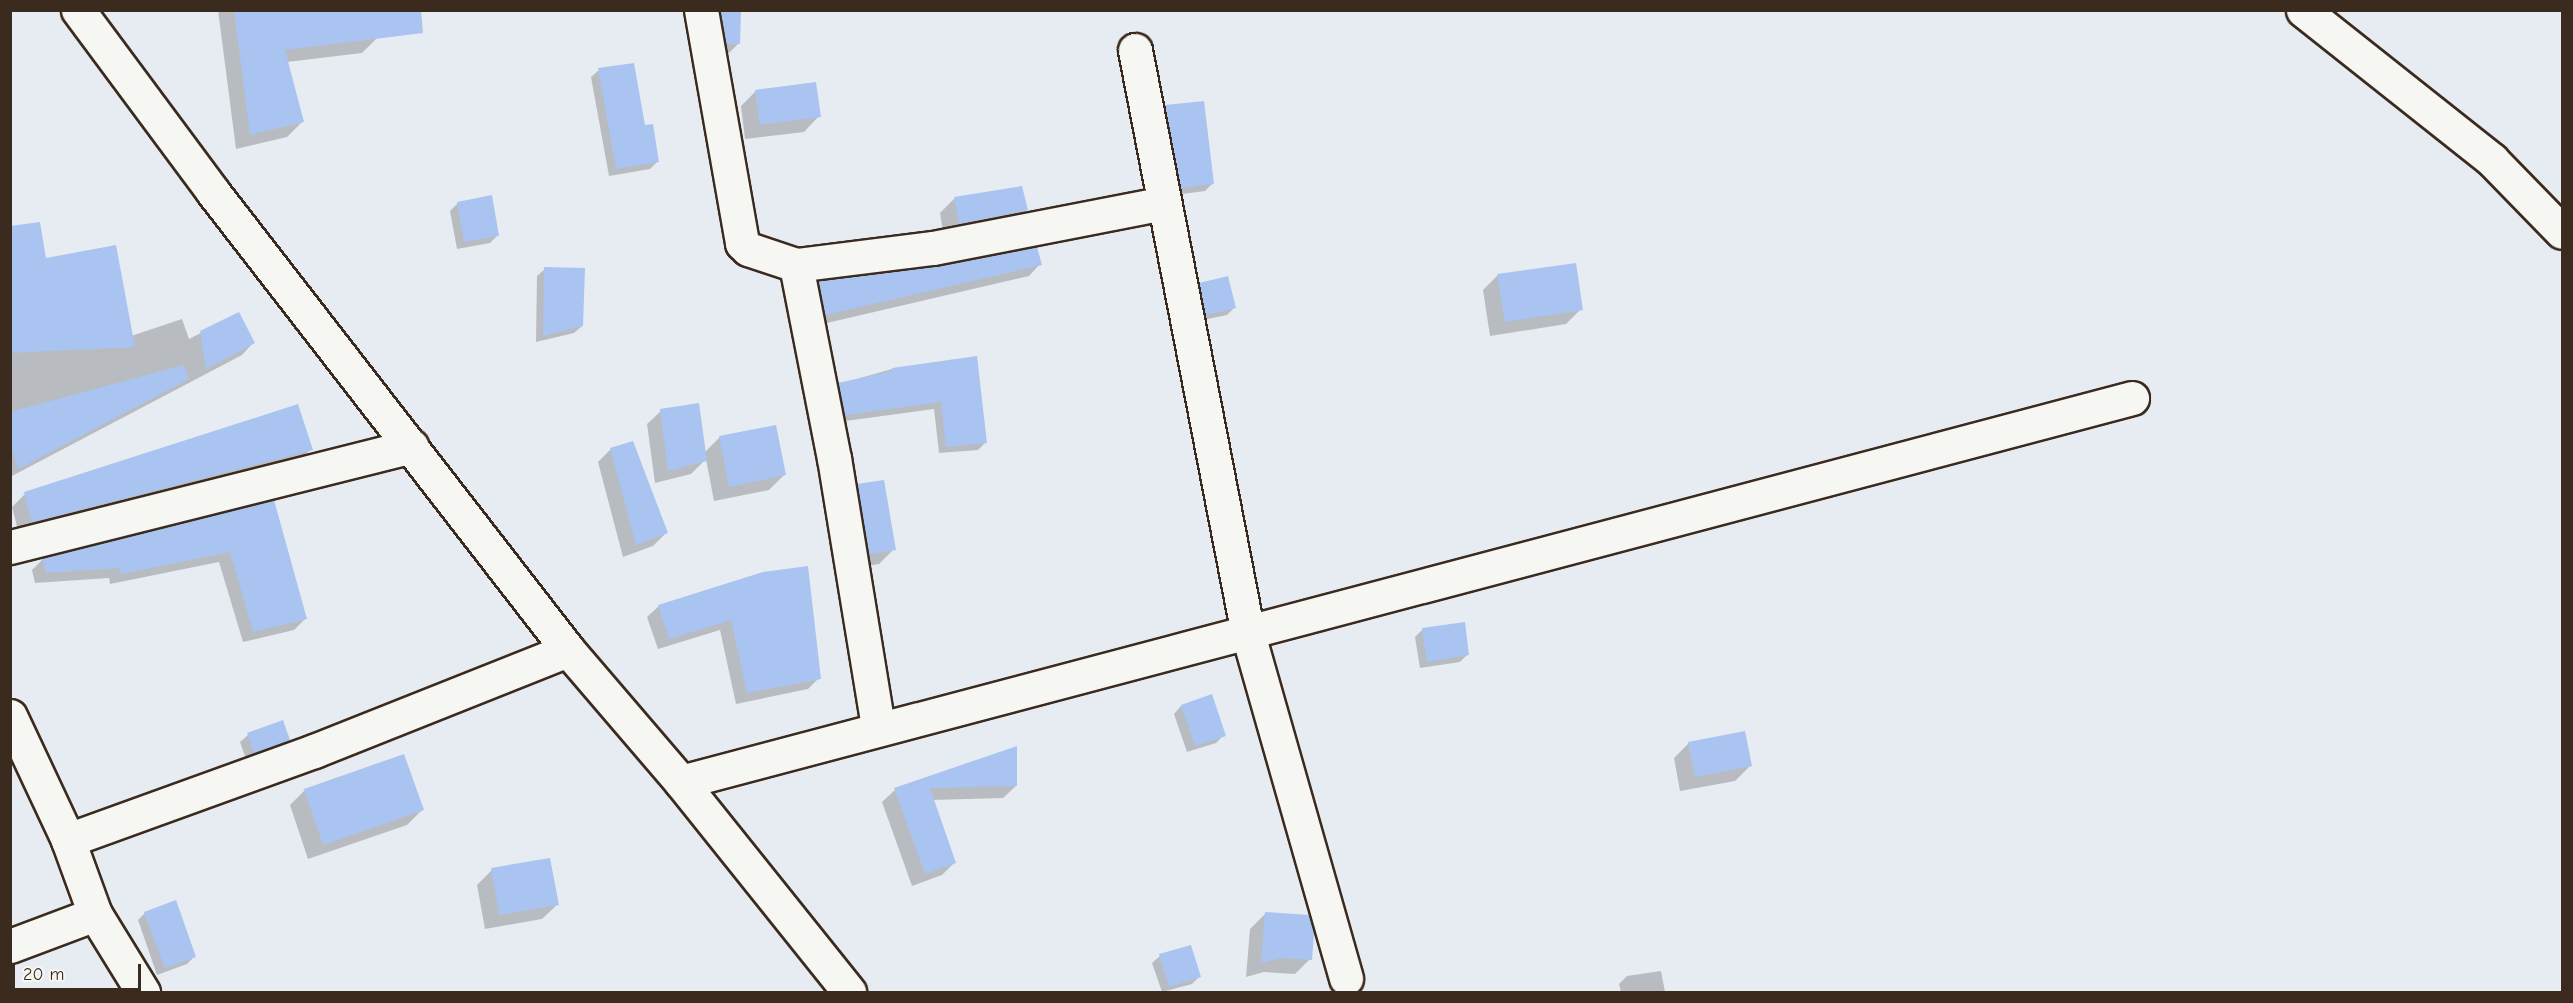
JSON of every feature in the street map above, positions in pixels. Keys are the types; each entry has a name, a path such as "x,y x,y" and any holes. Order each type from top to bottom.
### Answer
{"street":[{"path":"78,10 213,192 568,650 681,782 849,993"},
{"path":"701,10 742,243 748,249 796,265 933,248 1164,203"},
{"path":"2303,10 2492,160 2562,232"},
{"path":"1135,50 1248,634 1346,978"},
{"path":"796,265 834,458 878,727"},
{"path":"681,782 878,727 1248,634 2132,398"},
{"path":"10,547 412,446"},
{"path":"68,840 314,751 568,650"},
{"path":"10,716 68,840 95,914 143,993"},
{"path":"10,946 95,914"}],"building":[{"path":"234,10 421,10 423,33 285,50 304,122 250,135"},
{"path":"720,10 741,10 740,44 726,44"},
{"path":"634,63 645,125 653,124 659,162 616,169 598,68"},
{"path":"816,82 821,117 760,125 755,90"},
{"path":"1204,101 1214,184 1181,188 1165,105"},
{"path":"1022,186 1028,210 959,224 954,197"},
{"path":"492,195 499,236 464,242 457,202"},
{"path":"40,222 46,258 116,245 135,347 10,353 10,226"},
{"path":"1037,247 1042,265 825,315 818,281 935,267"},
{"path":"1576,263 1583,310 1505,322 1497,274"},
{"path":"544,267 585,268 583,326 543,336"},
{"path":"1228,276 1236,308 1205,315 1199,283"},
{"path":"239,312 255,343 206,369 200,331"},
{"path":"977,356 987,443 946,447 941,402 845,415 838,383 892,371 892,368"},
{"path":"184,365 189,379 18,469 10,443 10,412"},
{"path":"699,403 707,461 668,471 660,409"},
{"path":"298,404 313,450 32,522 24,492"},
{"path":"776,425 786,475 729,487 719,436"},
{"path":"633,441 668,533 636,545 610,448"},
{"path":"884,480 896,550 869,554 857,484"},
{"path":"274,500 307,619 253,632 230,552 120,574 119,568 46,573 42,558"},
{"path":"808,566 821,679 747,693 731,620 669,639 658,605 763,572"},
{"path":"1465,622 1469,655 1427,662 1422,628"},
{"path":"1212,694 1226,736 1195,746 1181,705"},
{"path":"283,720 290,740 254,753 247,733"},
{"path":"1745,731 1752,766 1695,777 1688,742"},
{"path":"1017,746 1017,786 930,788 956,863 925,874 894,788"},
{"path":"404,754 424,810 323,845 304,789"},
{"path":"550,858 559,905 499,915 491,868"},
{"path":"176,900 196,957 165,968 144,912"},
{"path":"1265,912 1309,915 1314,933 1312,960 1281,958 1261,963"},
{"path":"1191,945 1201,977 1169,987 1159,954"}]}
